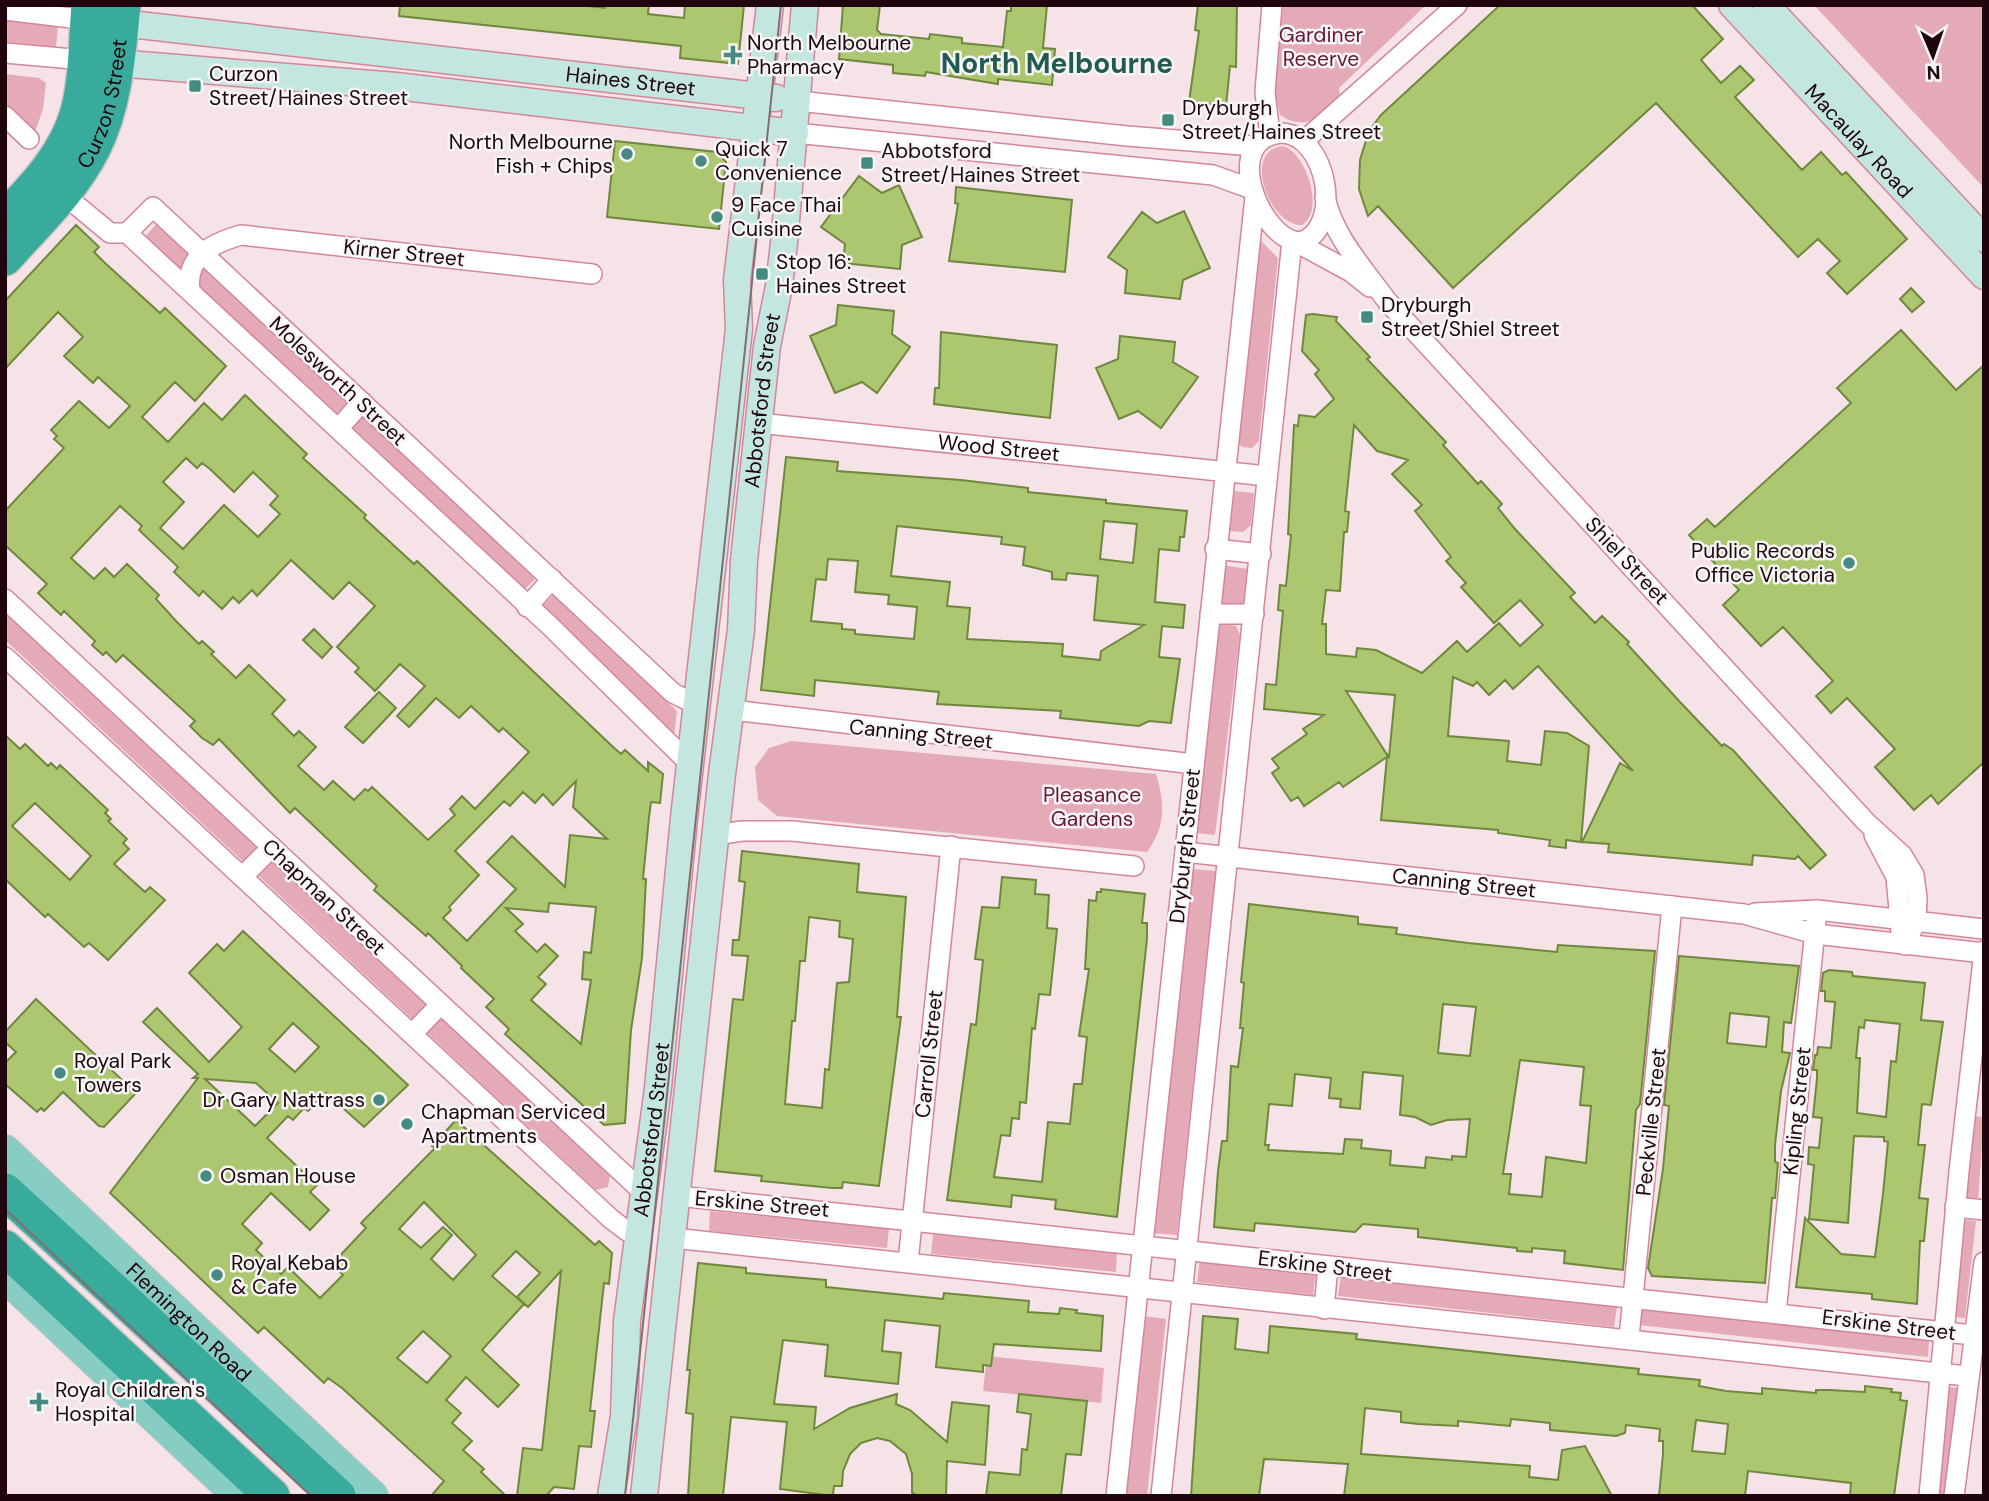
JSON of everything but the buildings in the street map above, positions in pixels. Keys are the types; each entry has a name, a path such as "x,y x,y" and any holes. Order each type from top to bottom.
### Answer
{"highway":[{"name":"Curzon Street","path":"49,164 98,138 105,13"},
{"path":"5,218 49,164"},
{"path":"5,258 49,164"},
{"name":"Flemington Road","path":"5,1191 186,1339 338,1496"},
{"path":"5,1248 66,1302 141,1389 272,1496"},
{"path":"141,1389 186,1339"}],"main road":[{"name":"Flemington Road","path":"7,1155 186,1339 373,1496"},
{"path":"5,1277 68,1337 141,1389 238,1496"},
{"path":"66,1302 68,1337"}],"street":[{"name":"Abbotsford Street","path":"611,1496 624,1416 627,1321 658,1088 690,764 740,317 737,280 770,5"},
{"name":"Abbotsford Street","path":"644,1496 715,835 732,710 758,423 767,346 779,286 799,101 805,5"},
{"path":"1262,140 1287,133 1305,140 1319,164 1325,197 1319,228 1308,238 1293,241 1272,223 1253,193 1250,163 1262,140 1272,5"},
{"path":"1305,140 1457,5"},
{"name":"Macaulay Road","path":"1732,5 1984,276"},
{"name":"Macaulay Road","path":"1766,5 1984,239"},
{"name":"Haines Street","path":"5,10 105,13 799,101 1047,128 1262,140"},
{"path":"1804,46 1817,80 1816,96"},
{"name":"Haines Street","path":"5,53 396,86 795,133 1213,175 1253,193"},
{"name":"Molesworth Street","path":"5,116 110,233 127,233 190,290 690,764"},
{"name":"Dryburgh Street","path":"1116,1496 1253,193"},
{"name":"Shiel Street","path":"1325,197 1340,235 1387,301 1866,822 1899,850 1911,867 1917,892 1907,920 1905,944"},
{"name":"Molesworth Street","path":"127,233 153,207 210,247 362,402 673,693 697,705"},
{"name":"Kirner Street","path":"210,247 241,235 592,274"},
{"name":"Dryburgh Street","path":"1161,1496 1293,241"},
{"name":"Shiel Street","path":"1293,241 1351,272 1387,301"},
{"path":"190,290 191,270 210,247"},
{"path":"338,429 362,402"},
{"name":"Wood Street","path":"730,419 1267,477"},
{"path":"1215,549 1261,554"},
{"path":"527,607 552,579"},
{"name":"Chapman Street","path":"5,599 439,1006 643,1192"},
{"path":"1210,614 1254,614"},
{"name":"Chapman Street","path":"5,657 620,1226 637,1234"},
{"path":"697,705 732,710"},
{"name":"Canning Street","path":"732,710 1194,764"},
{"path":"690,764 702,770 722,774"},
{"path":"715,835 776,830 1134,866"},
{"name":"Carroll Street","path":"908,1262 951,846"},
{"path":"243,877 272,847"},
{"name":"Canning Street","path":"1185,852 1744,914 1815,934 1983,953"},
{"name":"Peckville Street","path":"1629,1337 1672,906"},
{"name":"Canning Street","path":"1744,914 1817,910 1984,929"},
{"name":"Kipling Street","path":"1776,1312 1817,910"},
{"path":"1929,1496 1955,1207 1975,1109 1983,953"},
{"path":"412,1034 439,1006"},
{"path":"643,1192 678,1196"},
{"name":"Erskine Street","path":"678,1196 912,1219 1973,1335"},
{"path":"1955,1207 1984,1210"},
{"path":"637,1234 673,1238"},
{"name":"Erskine Street","path":"673,1238 1324,1309 1556,1333 1629,1337 1967,1376"},
{"path":"1954,1496 1967,1376 1984,1262"},
{"path":"1324,1309 1328,1266"}],"green space":[{"name":"Gardiner Reserve","path":"1283,5 1426,5 1339,88 1340,97 1313,119 1299,122 1280,115 1275,95"},
{"path":"1814,5 1984,5 1984,188"},
{"path":"5,18 58,24 56,47 5,42"},
{"path":"5,74 39,78 46,83 43,109 35,132 5,103"},
{"path":"1284,146 1300,160 1310,184 1312,208 1309,218 1302,225 1290,222 1279,214 1264,187 1264,160 1271,150"},
{"path":"158,222 349,401 334,417 143,239"},
{"path":"1259,239 1278,258 1259,441 1252,448 1242,447 1236,439"},
{"path":"363,414 537,577 522,592 349,429"},
{"path":"1233,491 1254,493 1251,525 1243,532 1229,531"},
{"path":"1221,565 1248,569 1245,602 1235,610 1224,609 1217,599"},
{"path":"554,594 677,711 674,736 542,607"},
{"path":"5,613 610,1175 608,1187 596,1190 5,640"},
{"path":"1222,624 1236,626 1240,635 1215,835 1196,833 1217,629"},
{"name":"Pleasance Gardens","path":"791,741 1156,774 1162,805 1161,824 1147,852 777,816 758,800 755,767 769,748"},
{"path":"1192,869 1216,871 1177,1235 1151,1233"},
{"path":"1972,1116 1984,1117 1978,1200 1963,1198"},
{"path":"710,1211 889,1228 887,1248 709,1231"},
{"path":"1964,1220 1976,1221 1965,1318 1954,1317"},
{"path":"933,1234 1117,1251 1116,1272 931,1254"},
{"path":"1200,1260 1316,1273 1313,1295 1197,1282"},
{"path":"1341,1275 1617,1306 1614,1327 1338,1296"},
{"path":"1641,1306 1929,1339 1928,1357 1639,1325"},
{"path":"1144,1316 1166,1319 1147,1496 1125,1496"},
{"path":"987,1356 1104,1368 1101,1403 983,1391"},
{"path":"1946,1387 1958,1388 1948,1496 1936,1496"}],"tram line":[{"path":"625,1496 781,5"},
{"path":"5,1209 311,1496"}],"place":[{"name":"North Melbourne Pharmacy","path":"733,55"},
{"name":"Curzon Street/Haines Street","path":"195,86"},
{"name":"Dryburgh Street/Haines Street","path":"1168,120"},
{"name":"North Melbourne Fish + Chips","path":"627,154"},
{"name":"Quick 7 Convenience","path":"701,161"},
{"name":"Abbotsford Street/Haines Street","path":"867,163"},
{"name":"9 Face Thai Cuisine","path":"717,217"},
{"name":"Stop 16: Haines Street","path":"762,274"},
{"name":"Dryburgh Street/Shiel Street","path":"1367,317"},
{"name":"Public Records Office Victoria","path":"1849,563"},
{"name":"Royal Park Towers","path":"60,1073"},
{"name":"Dr Gary Nattrass","path":"379,1100"},
{"name":"Chapman Serviced Apartments","path":"407,1124"},
{"name":"Osman House","path":"206,1176"},
{"name":"Royal Kebab & Cafe","path":"217,1275"},
{"name":"Royal Children's Hospital","path":"39,1402"}],"district":[{"name":"North Melbourne","path":"1057,63"}]}
